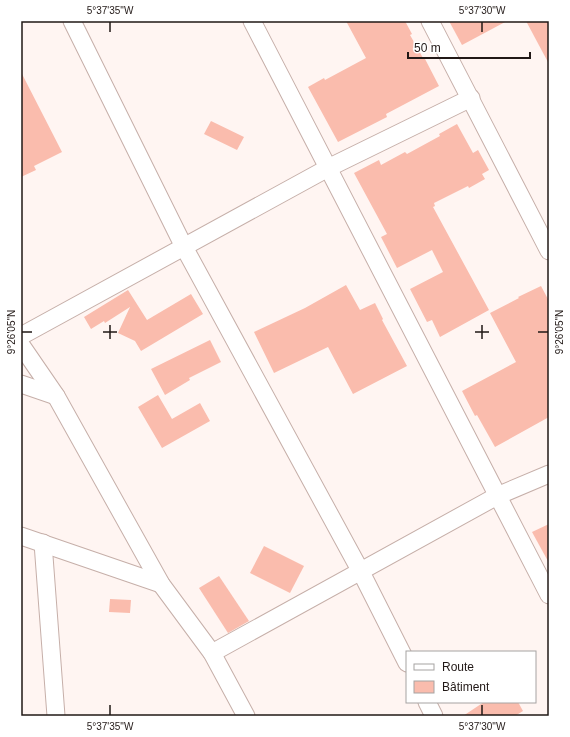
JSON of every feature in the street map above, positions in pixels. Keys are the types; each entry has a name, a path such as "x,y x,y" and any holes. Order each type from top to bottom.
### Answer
{"street":[{"path":"72,21 184,247 361,572 406,661"},
{"path":"252,21 549,595"},
{"path":"430,21 549,249"},
{"path":"21,336 328,168 471,98"},
{"path":"21,345 56,396 161,584 212,653 246,716"},
{"path":"21,384 56,396"},
{"path":"212,653 497,496 549,474"},
{"path":"21,536 161,584"},
{"path":"43,543 56,716"},
{"path":"428,703 434,716"}],"building":[{"path":"346,21 405,21 412,34 410,35 423,58 424,57 439,86 386,114 387,117 338,142 308,87 324,78 325,80 366,58"},
{"path":"449,21 507,21 462,45"},
{"path":"526,21 549,21 549,64"},
{"path":"21,72 62,152 34,166 36,170 21,177"},
{"path":"211,121 244,137 237,150 204,134"},
{"path":"457,124 473,153 478,150 489,170 482,174 485,179 469,188 468,186 434,203 435,206 433,207 489,310 440,337 432,320 427,322 410,289 443,272 432,250 397,268 381,237 387,234 354,173 379,160 381,165 405,152 407,154 440,136 439,134"},
{"path":"346,285 360,310 375,303 383,319 382,320 407,366 353,394 328,347 274,373 254,332 305,308"},
{"path":"541,286 549,301 549,417 495,447 477,415 475,416 462,391 516,362 490,313"},
{"path":"128,290 147,320 191,294 203,314 141,351 135,341 118,333 130,307 105,323 104,321 91,329 84,317"},
{"path":"210,340 221,362 189,378 190,380 165,395 151,369"},
{"path":"158,395 172,419 200,403 210,421 162,448 138,407"},
{"path":"549,524 549,563 532,532"},
{"path":"264,546 304,566 290,593 250,573"},
{"path":"219,576 249,621 228,633 199,588"},
{"path":"110,599 131,600 130,613 109,612"},
{"path":"482,703 519,703 523,711 515,716 463,716"}]}
